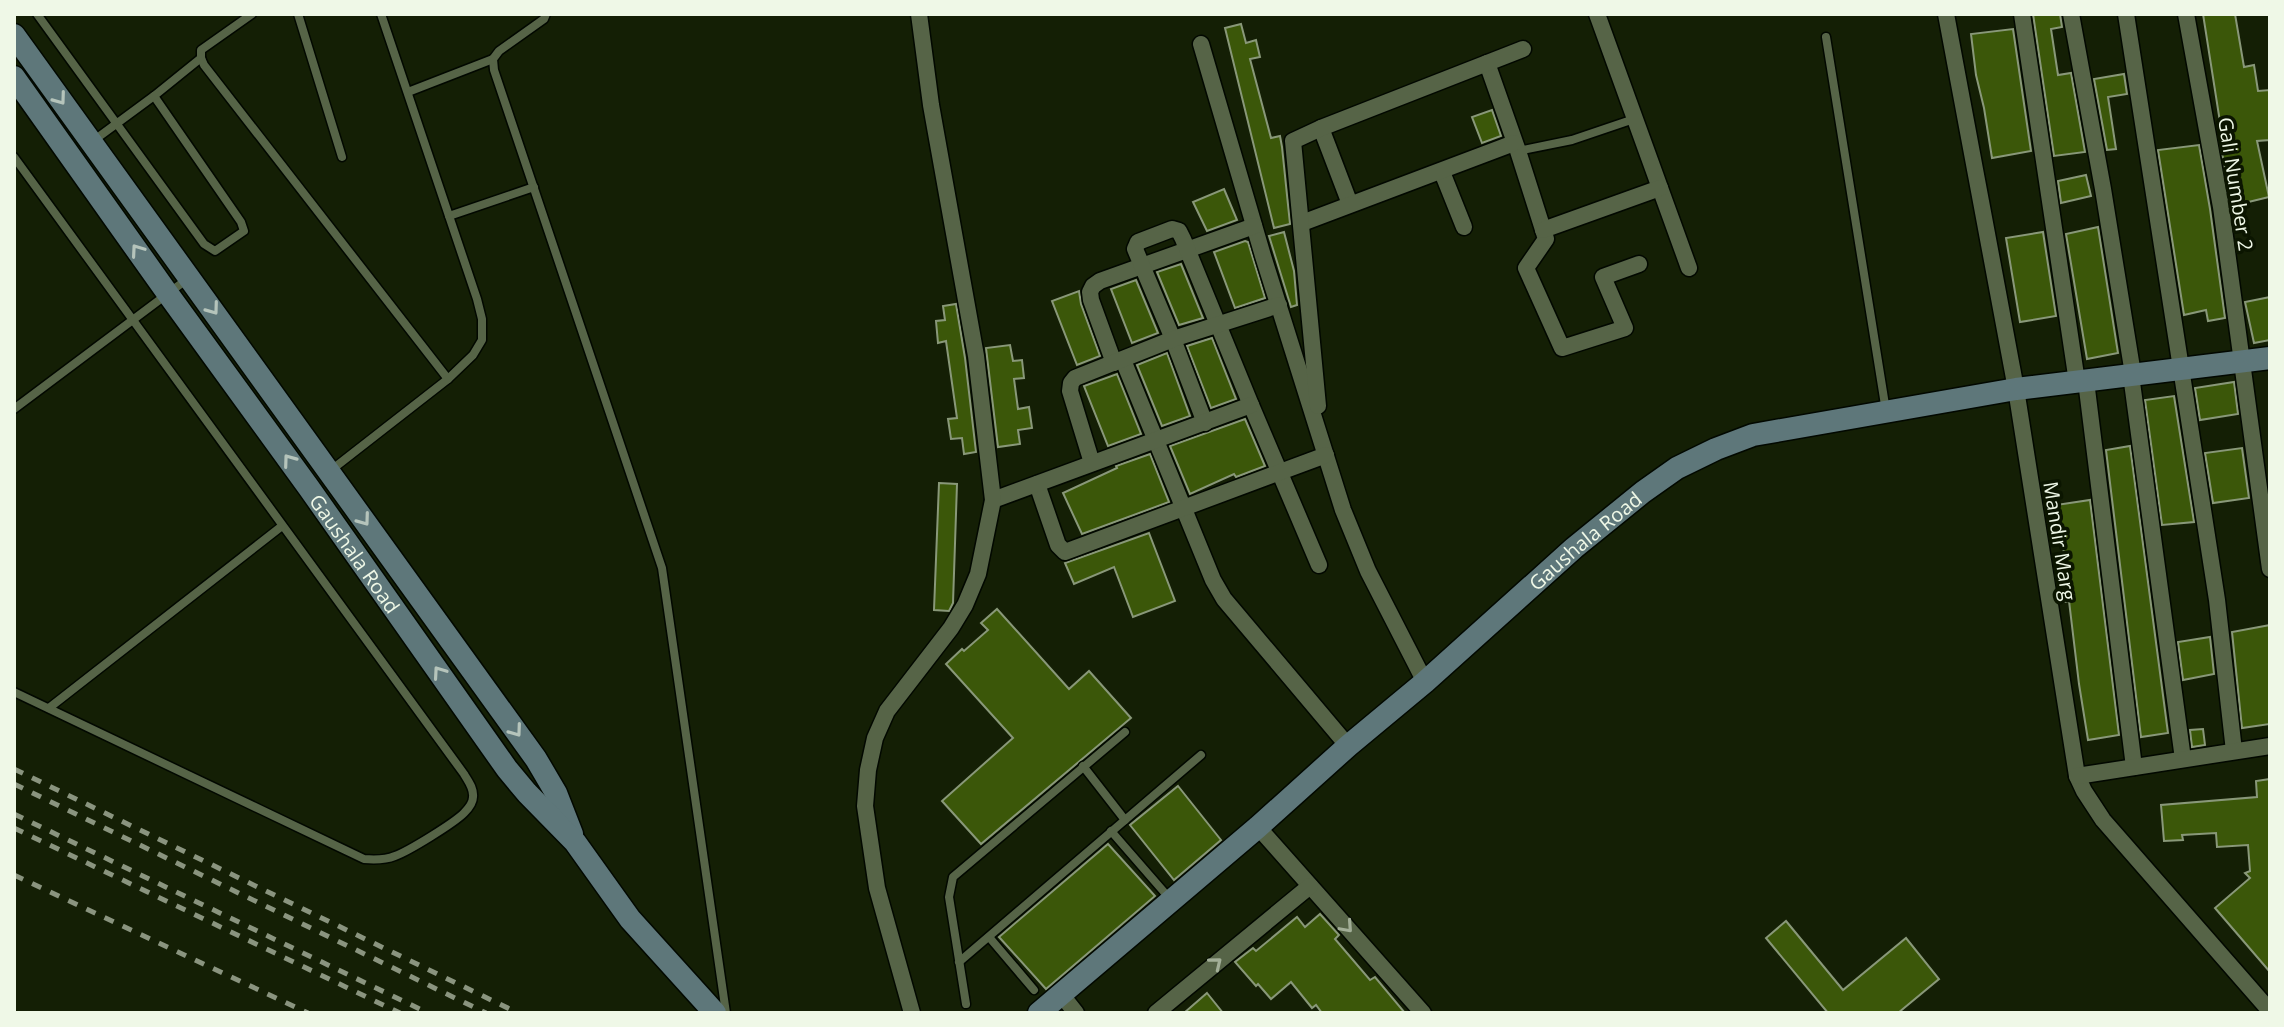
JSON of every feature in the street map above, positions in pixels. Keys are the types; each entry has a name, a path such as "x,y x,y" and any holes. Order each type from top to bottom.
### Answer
{"street":[{"path":"912,1013 877,888 865,806 868,770 875,738 887,711 965,605 978,574 993,500 976,356 931,105 919,14"},
{"path":"1597,14 1689,268"},
{"name":"Mandir Marg","path":"1946,14 2016,389 2077,776 2103,820 2270,1011"},
{"path":"2022,14 2082,381 2134,767"},
{"path":"2071,14 2132,374 2183,759"},
{"path":"2126,14 2217,600 2234,751"},
{"name":"Gali Number 2","path":"2186,14 2221,207 2270,569"},
{"path":"14,35 536,759 556,793 575,842"},
{"path":"1201,44 1254,226 1353,538 1425,682"},
{"path":"1320,436 1293,141 1523,49"},
{"path":"1487,63 1546,239 1526,268 1562,348 1625,328 1603,277 1639,264"},
{"name":"Gaushala Road","path":"17,86 309,488 507,769 575,842 630,919 715,1013"},
{"path":"1321,128 1350,204"},
{"path":"1302,223 1516,147"},
{"path":"1442,172 1464,227"},
{"path":"1543,230 1660,188"},
{"path":"1254,226 1100,281 1090,292 1205,564 1224,599 1348,746"},
{"path":"1205,423 1135,249 1138,242 1172,229 1179,231 1188,250 1319,565"},
{"path":"1092,463 1070,391 1075,378 1173,339 1279,305"},
{"name":"Gaushala Road","path":"1039,1013 1425,682 1574,548 1677,468 1753,435 2016,389 2270,358"},
{"path":"993,500 1251,405"},
{"path":"1037,484 1058,545 1065,552 1326,455"},
{"path":"2077,776 2270,746"},
{"path":"1258,827 1423,1013"},
{"path":"1156,1013 1310,886"},
{"path":"1061,994 1076,1013"}],"lane":[{"path":"37,14 204,244 215,251 244,231 241,222 154,96"},
{"path":"252,14 201,50 201,58 291,180 448,379"},
{"path":"298,14 342,157"},
{"path":"329,471 448,379 473,355 482,340 482,319 477,299 381,14"},
{"path":"408,92 493,59 499,51 544,19 546,14"},
{"path":"1826,37 1886,411"},
{"path":"92,142 201,58"},
{"path":"493,59 494,70 662,568 726,1013"},
{"path":"17,86 41,73"},
{"path":"1516,147 1572,140 1635,118"},
{"path":"14,157 471,786 473,797 463,815 405,852 393,858 364,859 14,692"},
{"path":"449,216 534,187"},
{"path":"14,409 190,277"},
{"path":"49,708 282,526"},
{"path":"966,1004 949,897 953,877 1125,732"},
{"path":"959,962 1201,755"},
{"path":"1083,766 1125,820"},
{"path":"1111,831 1171,901"},
{"path":"989,937 1034,990"}],"building":[{"path":"2033,14 2060,14 2062,27 2051,29 2058,75 2071,73 2085,152 2054,156"},
{"path":"2203,14 2235,14 2244,67 2254,65 2258,91 2270,90 2270,140 2257,141 2269,197 2232,206"},
{"path":"1241,24 1246,43 1256,40 1260,57 1250,59 1271,138 1280,136 1282,147 1290,224 1274,228 1225,28"},
{"path":"2013,29 2031,151 1992,158 1971,34"},
{"path":"2124,74 2127,94 2108,97 2116,149 2107,150 2094,79"},
{"path":"1492,110 1501,136 1482,143 1472,117"},
{"path":"2199,145 2225,318 2208,321 2206,310 2184,315 2158,150"},
{"path":"2086,175 2091,196 2061,203 2058,181"},
{"path":"1224,189 1237,220 1207,231 1193,202"},
{"path":"2098,227 2118,353 2087,359 2066,234"},
{"path":"1284,232 1294,271 1297,305 1291,307 1269,236"},
{"path":"2043,232 2056,316 2020,322 2006,238"},
{"path":"1248,242 1265,298 1235,308 1214,252"},
{"path":"1181,264 1203,318 1179,325 1157,272"},
{"path":"1136,280 1158,333 1132,343 1111,289"},
{"path":"1079,291 1100,356 1077,365 1052,301"},
{"path":"2270,297 2270,340 2254,343 2245,302"},
{"path":"956,304 976,452 964,454 962,438 951,439 948,419 957,418 946,341 938,343 936,321 945,320 943,306"},
{"path":"1212,338 1236,399 1211,408 1187,346"},
{"path":"1010,345 1013,361 1022,360 1024,378 1014,379 1018,409 1029,407 1032,428 1018,430 1020,444 998,447 986,348"},
{"path":"1167,353 1190,416 1162,426 1137,365"},
{"path":"1117,374 1141,434 1108,446 1084,386"},
{"path":"2234,382 2238,414 2200,420 2195,388"},
{"path":"2174,396 2194,522 2162,525 2145,400"},
{"path":"1245,419 1265,466 1236,477 1234,474 1190,494 1170,446"},
{"path":"2130,446 2168,733 2141,737 2106,450"},
{"path":"2242,448 2249,498 2213,503 2205,453"},
{"path":"1150,454 1169,502 1082,534 1063,493 1116,466"},
{"path":"939,483 957,484 953,603 949,611 934,610"},
{"path":"2090,500 2119,735 2088,740 2069,601 2064,602 2059,560 2065,559 2056,505"},
{"path":"1149,533 1175,601 1133,617 1114,567 1074,584 1065,563"},
{"path":"997,609 1069,689 1089,671 1131,718 981,844 942,801 1013,738 946,664 988,630 981,623"},
{"path":"2270,625 2270,724 2242,728 2232,632"},
{"path":"2210,637 2214,674 2183,680 2178,642"},
{"path":"2203,729 2205,745 2192,747 2190,730"},
{"path":"2270,779 2270,972 2215,908 2250,878 2245,873 2250,871 2248,845 2217,847 2216,833 2182,835 2183,840 2164,841 2161,805 2257,797 2256,781"},
{"path":"1178,786 1221,840 1174,880 1130,825"},
{"path":"1108,844 1155,896 1046,989 999,937"},
{"path":"1320,914 1339,935 1335,939 1370,980 1375,977 1405,1013 1322,1013 1316,1005 1312,1008 1291,982 1271,999 1235,962 1253,948 1256,951 1297,917 1305,927"},
{"path":"1786,921 1843,990 1906,938 1939,979 1898,1013 1828,1013 1766,938"},
{"path":"1207,993 1223,1013 1184,1013"}],"railway":[{"path":"14,769 518,1013"},
{"path":"14,784 486,1013"},
{"path":"14,814 428,1013"},
{"path":"14,828 400,1013"},
{"path":"14,875 308,1013"}]}
